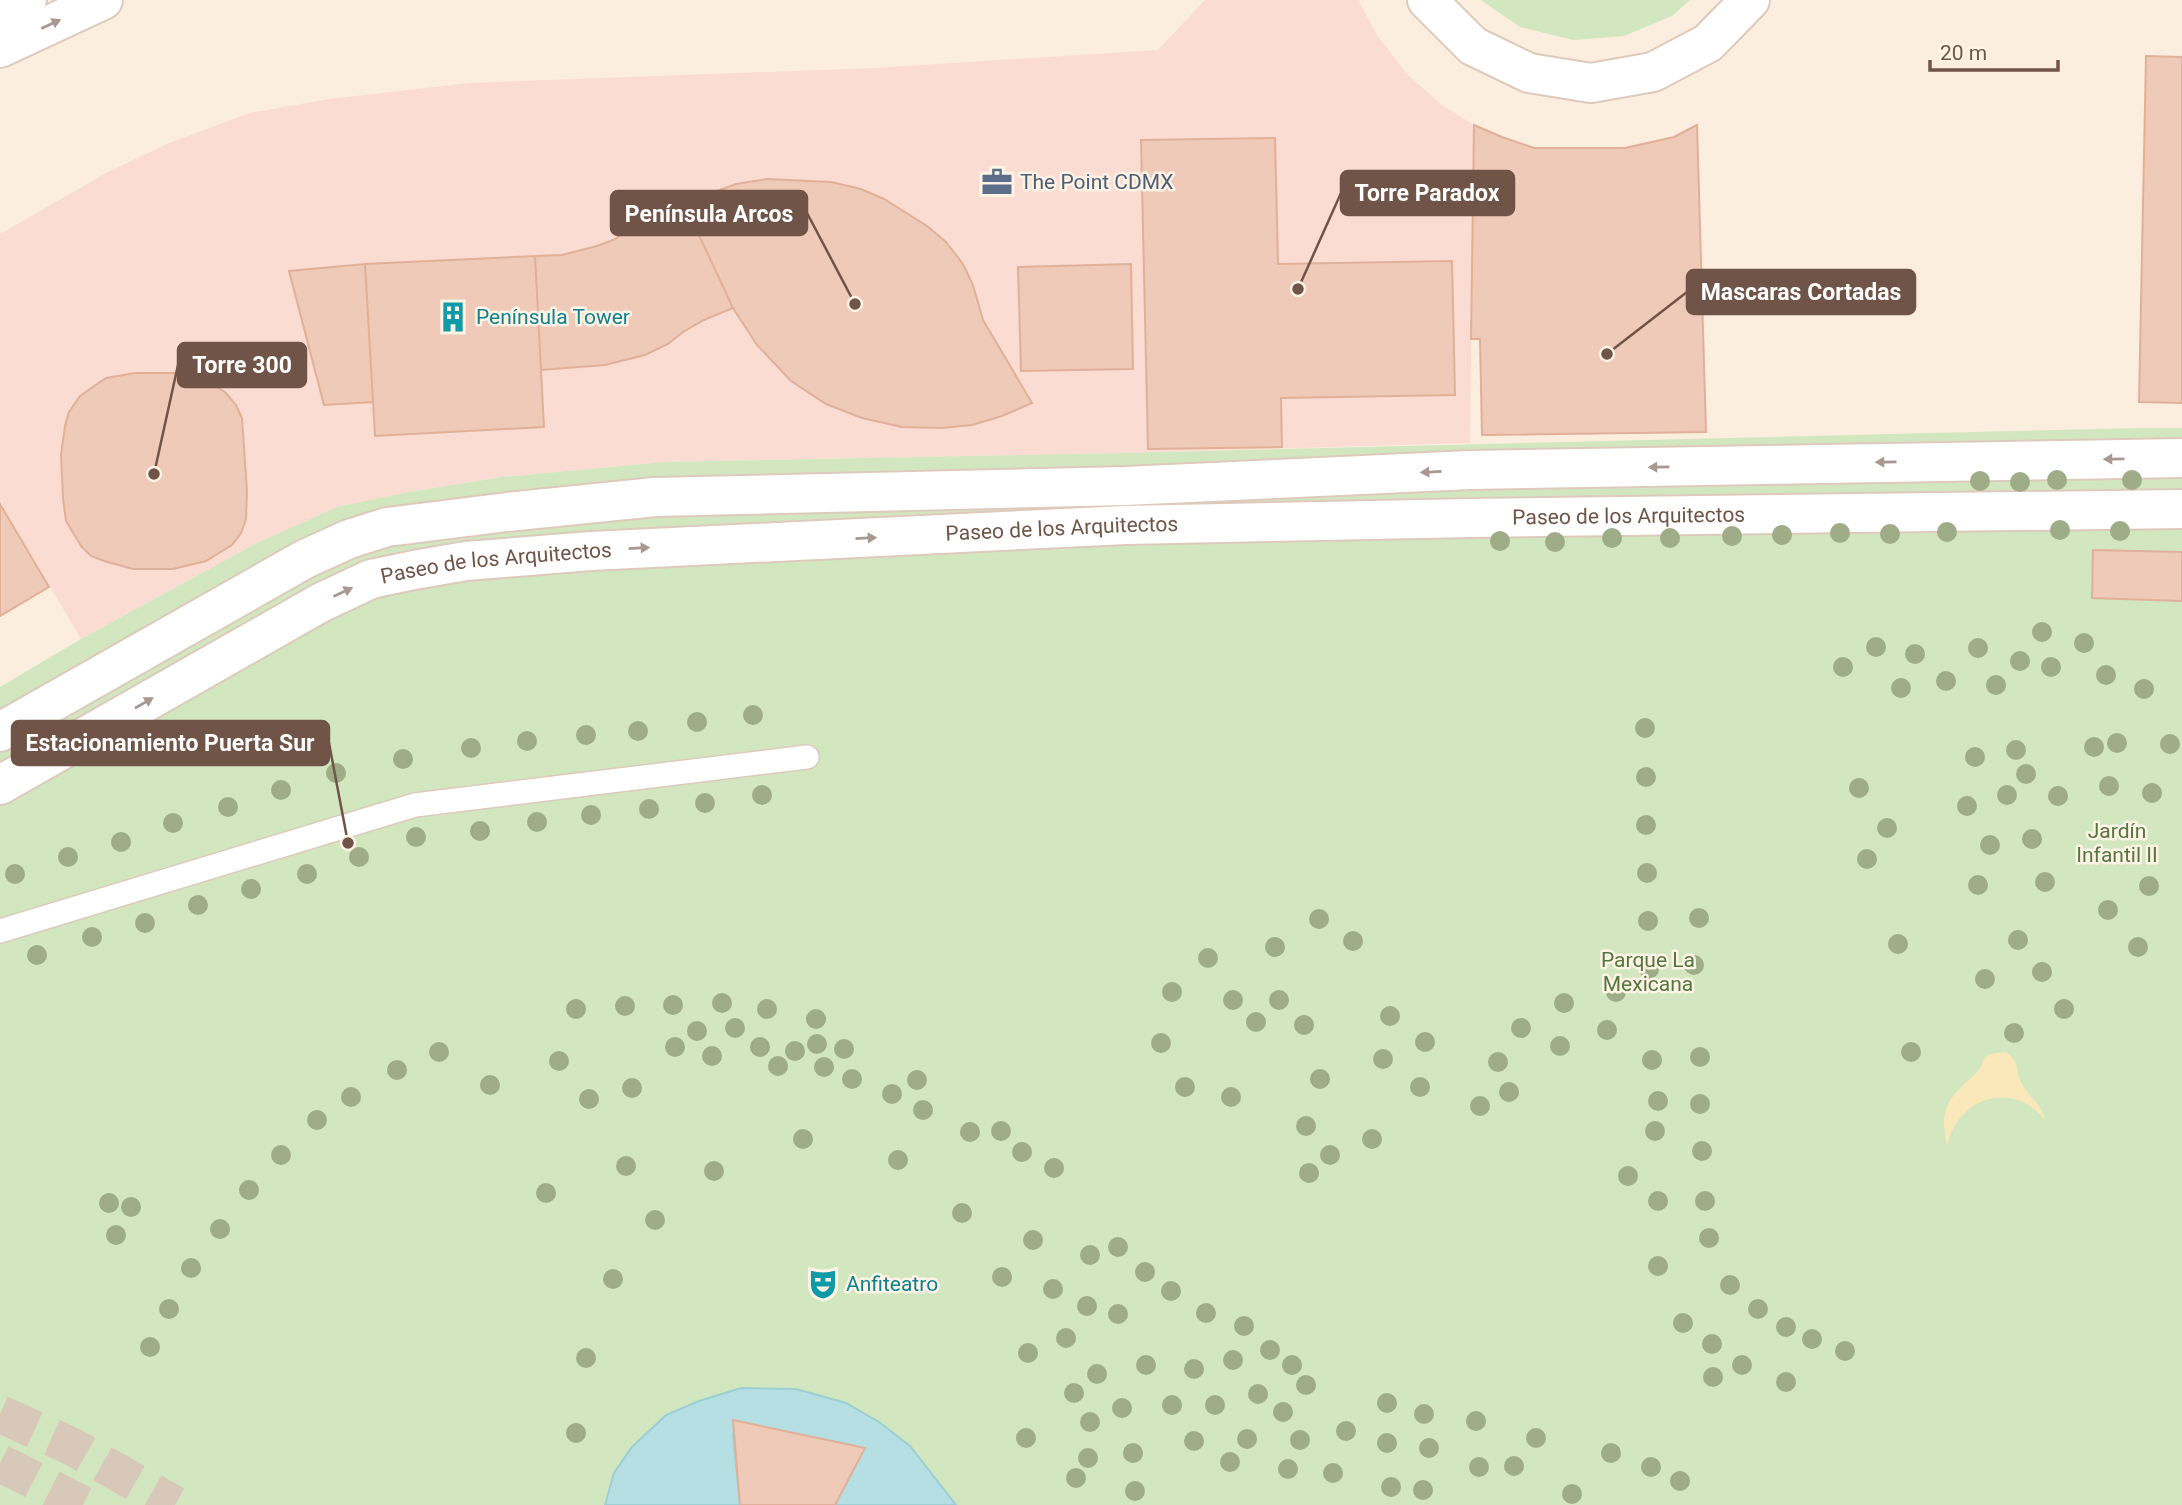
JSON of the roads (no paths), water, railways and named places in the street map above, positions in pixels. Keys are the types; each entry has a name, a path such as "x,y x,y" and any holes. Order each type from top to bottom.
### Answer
{"street":[{"path":"0,13 27,0"},
{"path":"0,48 103,0"},
{"path":"1427,0 1473,46 1529,73 1591,83 1653,72 1708,43 1750,0"},
{"name":"Paseo de los Arquitectos","path":"0,732 305,559 349,539 387,527 494,513 655,497 1125,486 1470,470 2182,458"},
{"path":"1125,486 1126,526"},
{"name":"Paseo de los Arquitectos","path":"0,785 320,604 371,579 466,561 591,551 1126,526 1471,518 2182,509"}],"lane":[{"path":"0,931 415,805 807,757"}],"water":[{"path":"741,1388 796,1389 846,1403 879,1422 910,1446 956,1505 835,1505 854,1452 851,1445 743,1424 733,1434 740,1505 605,1505 614,1473 632,1447 666,1415"}],"tunnel":[{"path":"0,1414 71,1446 175,1505"},
{"path":"0,1463 83,1505"}],"place":[{"name":"The Point CDMX","path":"997,182"},
{"name":"Torre Paradox","path":"1298,289"},
{"name":"Península Arcos","path":"855,304"},
{"name":"Península Tower","path":"453,317"},
{"name":"Mascaras Cortadas","path":"1607,354"},
{"name":"Torre 300","path":"154,474"},
{"name":"Estacionamiento Puerta Sur","path":"348,843"},
{"name":"Anfiteatro","path":"823,1284"}],"park label":[{"name":"Jardín Infantil II","path":"2117,843"},
{"name":"Parque La Mexicana","path":"1648,972"}]}
